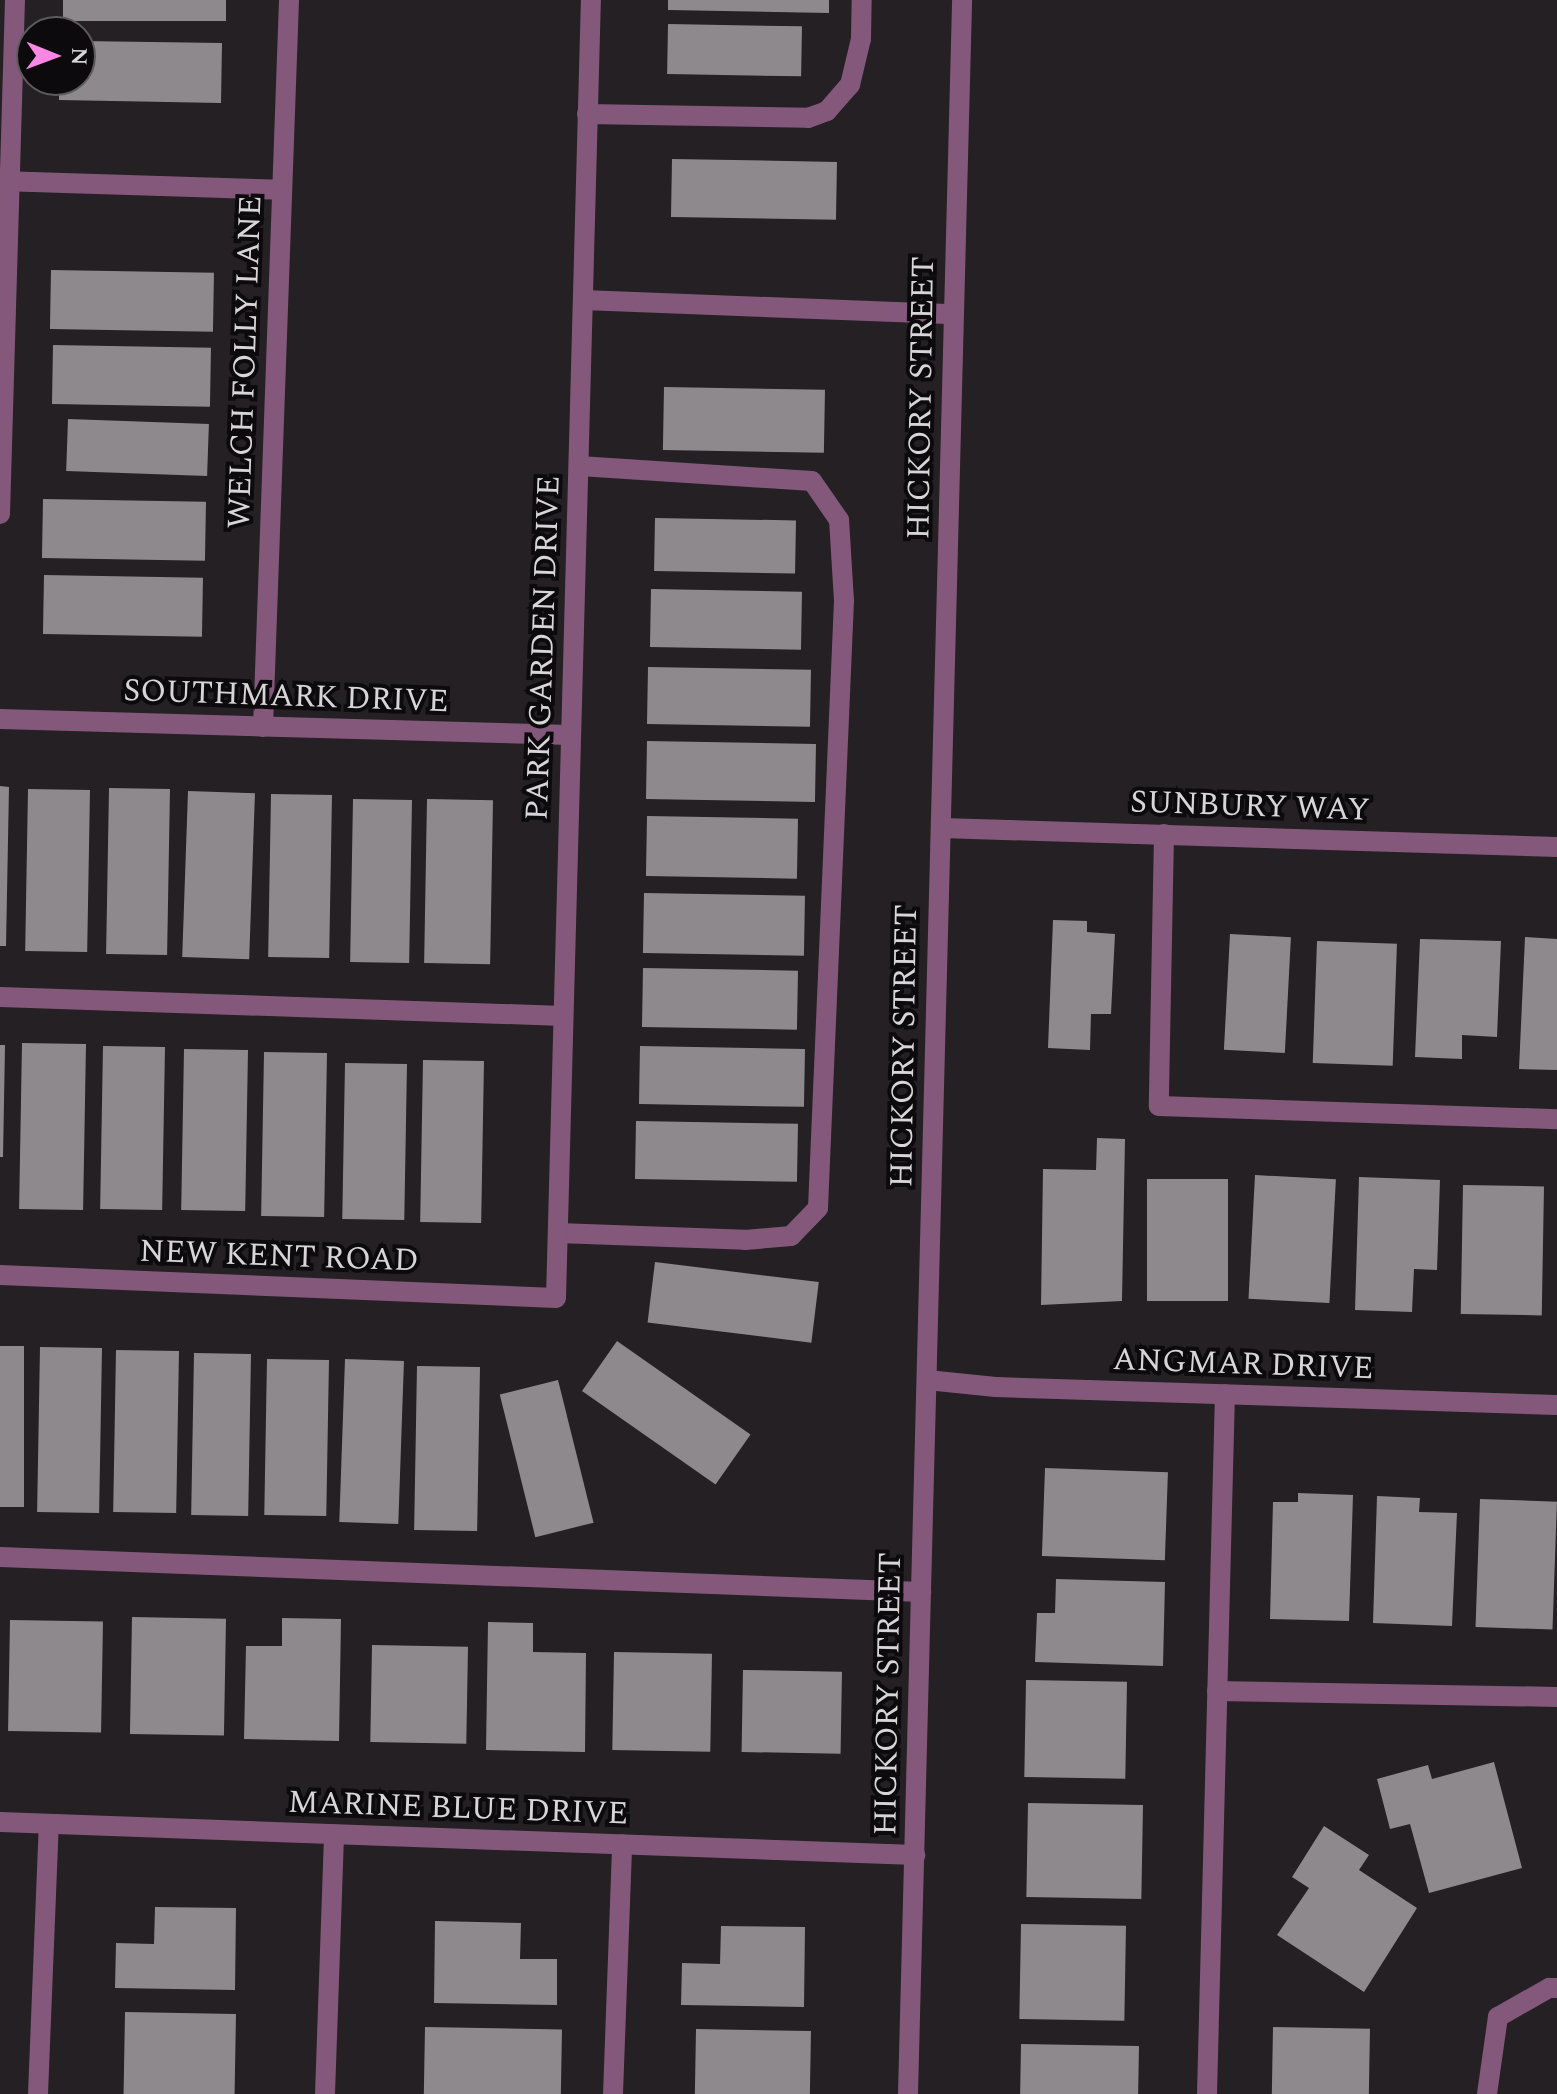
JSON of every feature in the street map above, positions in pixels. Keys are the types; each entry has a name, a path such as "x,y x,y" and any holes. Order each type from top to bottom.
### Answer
{"street":[{"path":"0,514 5,182 15,0"},
{"name":"WELCH FOLLY LANE","path":"263,727 289,0"},
{"name":"PARK GARDEN DRIVE","path":"556,1298 591,0"},
{"path":"587,114 808,118 827,111 853,74 862,0"},
{"name":"HICKORY STREET","path":"908,2094 962,0"},
{"path":"5,182 282,190"},
{"path":"583,300 954,314"},
{"path":"558,1233 745,1240 791,1236 818,1208 844,601 839,520 812,481 579,466"},
{"name":"SOUTHMARK DRIVE","path":"0,719 571,735"},
{"name":"SUNBURY WAY","path":"941,828 1557,847"},
{"path":"1164,834 1159,1106 1557,1119"},
{"path":"0,997 563,1016"},
{"name":"NEW KENT ROAD","path":"0,1275 556,1298"},
{"name":"ANGMAR DRIVE","path":"927,1380 1557,1405"},
{"path":"1207,2094 1225,1394"},
{"path":"0,1557 921,1592"},
{"path":"1217,1691 1557,1697"},
{"name":"MARINE BLUE DRIVE","path":"0,1822 915,1855"},
{"path":"38,2094 49,1824"},
{"path":"325,2094 334,1834"},
{"path":"613,2094 622,1844"},
{"path":"1487,2094 1498,2017 1549,1988 1557,1988"}],"building":[{"path":"63,0 226,0 226,21 96,21 96,16 63,16"},
{"path":"668,0 829,0 829,13 668,10"},
{"path":"668,24 802,26 801,76 667,74"},
{"path":"96,41 222,43 221,103 59,100 59,96 96,96"},
{"path":"672,159 837,162 836,220 671,217"},
{"path":"51,270 214,273 213,332 50,329"},
{"path":"53,345 211,348 210,407 52,404"},
{"path":"664,387 825,390 824,453 663,450"},
{"path":"68,419 209,424 207,476 66,471"},
{"path":"43,499 206,502 205,561 42,558"},
{"path":"655,518 796,520 795,573 654,571"},
{"path":"44,575 203,578 202,637 43,634"},
{"path":"651,589 802,592 801,650 650,647"},
{"path":"648,667 811,670 810,727 647,724"},
{"path":"647,741 816,744 815,802 646,799"},
{"path":"0,786 9,787 6,946 0,946"},
{"path":"109,788 170,789 167,955 106,954"},
{"path":"28,789 90,790 87,952 25,951"},
{"path":"188,791 255,793 249,959 182,957"},
{"path":"271,794 332,795 329,958 268,957"},
{"path":"353,799 412,800 409,963 350,962"},
{"path":"427,799 493,800 490,964 424,963"},
{"path":"647,816 798,819 797,879 646,876"},
{"path":"644,893 805,896 804,956 643,953"},
{"path":"1053,920 1087,921 1087,932 1115,934 1111,1014 1091,1014 1090,1050 1048,1048"},
{"path":"1230,934 1291,937 1285,1053 1224,1050"},
{"path":"1525,937 1557,939 1557,1070 1519,1069"},
{"path":"1420,939 1501,941 1497,1037 1462,1035 1462,1059 1415,1057"},
{"path":"1317,941 1397,944 1393,1066 1313,1063"},
{"path":"643,968 798,971 797,1030 642,1027"},
{"path":"22,1043 86,1044 83,1210 19,1209"},
{"path":"0,1045 5,1045 3,1157 0,1157"},
{"path":"103,1046 165,1047 162,1210 100,1209"},
{"path":"640,1046 805,1049 804,1107 639,1104"},
{"path":"184,1049 248,1050 245,1211 181,1210"},
{"path":"264,1052 327,1053 324,1217 261,1216"},
{"path":"423,1060 484,1061 481,1223 420,1222"},
{"path":"345,1063 407,1064 404,1220 342,1219"},
{"path":"636,1121 798,1124 797,1182 635,1179"},
{"path":"1097,1138 1125,1139 1122,1301 1041,1305 1043,1169 1096,1170"},
{"path":"1255,1175 1336,1179 1329,1303 1249,1299"},
{"path":"1359,1177 1440,1180 1437,1270 1414,1269 1412,1312 1355,1310"},
{"path":"1147,1179 1228,1179 1228,1301 1147,1301"},
{"path":"1463,1185 1544,1186 1542,1315 1461,1314"},
{"path":"655,1262 819,1282 811,1343 648,1323"},
{"path":"617,1341 751,1434 716,1484 582,1391"},
{"path":"0,1346 24,1346 24,1507 0,1507"},
{"path":"40,1347 102,1348 99,1513 37,1512"},
{"path":"116,1350 179,1351 176,1513 113,1512"},
{"path":"194,1353 251,1354 248,1516 191,1515"},
{"path":"267,1359 329,1360 326,1516 264,1515"},
{"path":"345,1359 404,1361 398,1524 339,1522"},
{"path":"417,1366 480,1367 477,1531 414,1530"},
{"path":"558,1380 594,1523 535,1537 500,1395"},
{"path":"1045,1468 1168,1472 1165,1560 1042,1556"},
{"path":"1298,1493 1353,1495 1349,1621 1270,1619 1273,1502 1298,1502"},
{"path":"1377,1496 1420,1498 1419,1512 1457,1513 1452,1626 1373,1623"},
{"path":"1480,1499 1557,1502 1552,1630 1476,1627"},
{"path":"1056,1579 1165,1582 1163,1666 1035,1662 1037,1613 1055,1613"},
{"path":"132,1617 226,1619 224,1736 130,1734"},
{"path":"282,1618 341,1619 339,1741 244,1739 246,1646 282,1646"},
{"path":"10,1620 103,1622 101,1733 8,1731"},
{"path":"488,1622 533,1623 533,1652 586,1653 585,1752 486,1750"},
{"path":"372,1645 468,1647 466,1744 370,1742"},
{"path":"614,1652 712,1654 710,1752 612,1750"},
{"path":"743,1670 842,1672 841,1754 742,1752"},
{"path":"1026,1680 1127,1682 1125,1779 1024,1777"},
{"path":"1494,1762 1522,1868 1429,1893 1410,1824 1390,1829 1377,1779 1428,1765 1432,1779"},
{"path":"1028,1803 1143,1805 1141,1899 1026,1897"},
{"path":"1324,1826 1369,1855 1359,1870 1417,1908 1364,1992 1277,1935 1309,1888 1292,1877"},
{"path":"155,1907 236,1908 235,1990 115,1988 116,1943 154,1944"},
{"path":"435,1921 521,1923 520,1959 557,1959 557,2005 434,2003"},
{"path":"1021,1924 1126,1926 1124,2021 1019,2019"},
{"path":"721,1926 805,1927 804,2007 681,2005 682,1963 720,1964"},
{"path":"125,2012 236,2014 235,2094 124,2094"},
{"path":"425,2027 562,2029 561,2094 424,2094"},
{"path":"1273,2027 1370,2029 1369,2094 1272,2094"},
{"path":"696,2029 811,2031 810,2094 695,2094"},
{"path":"1021,2044 1139,2046 1138,2094 1020,2094"}]}
